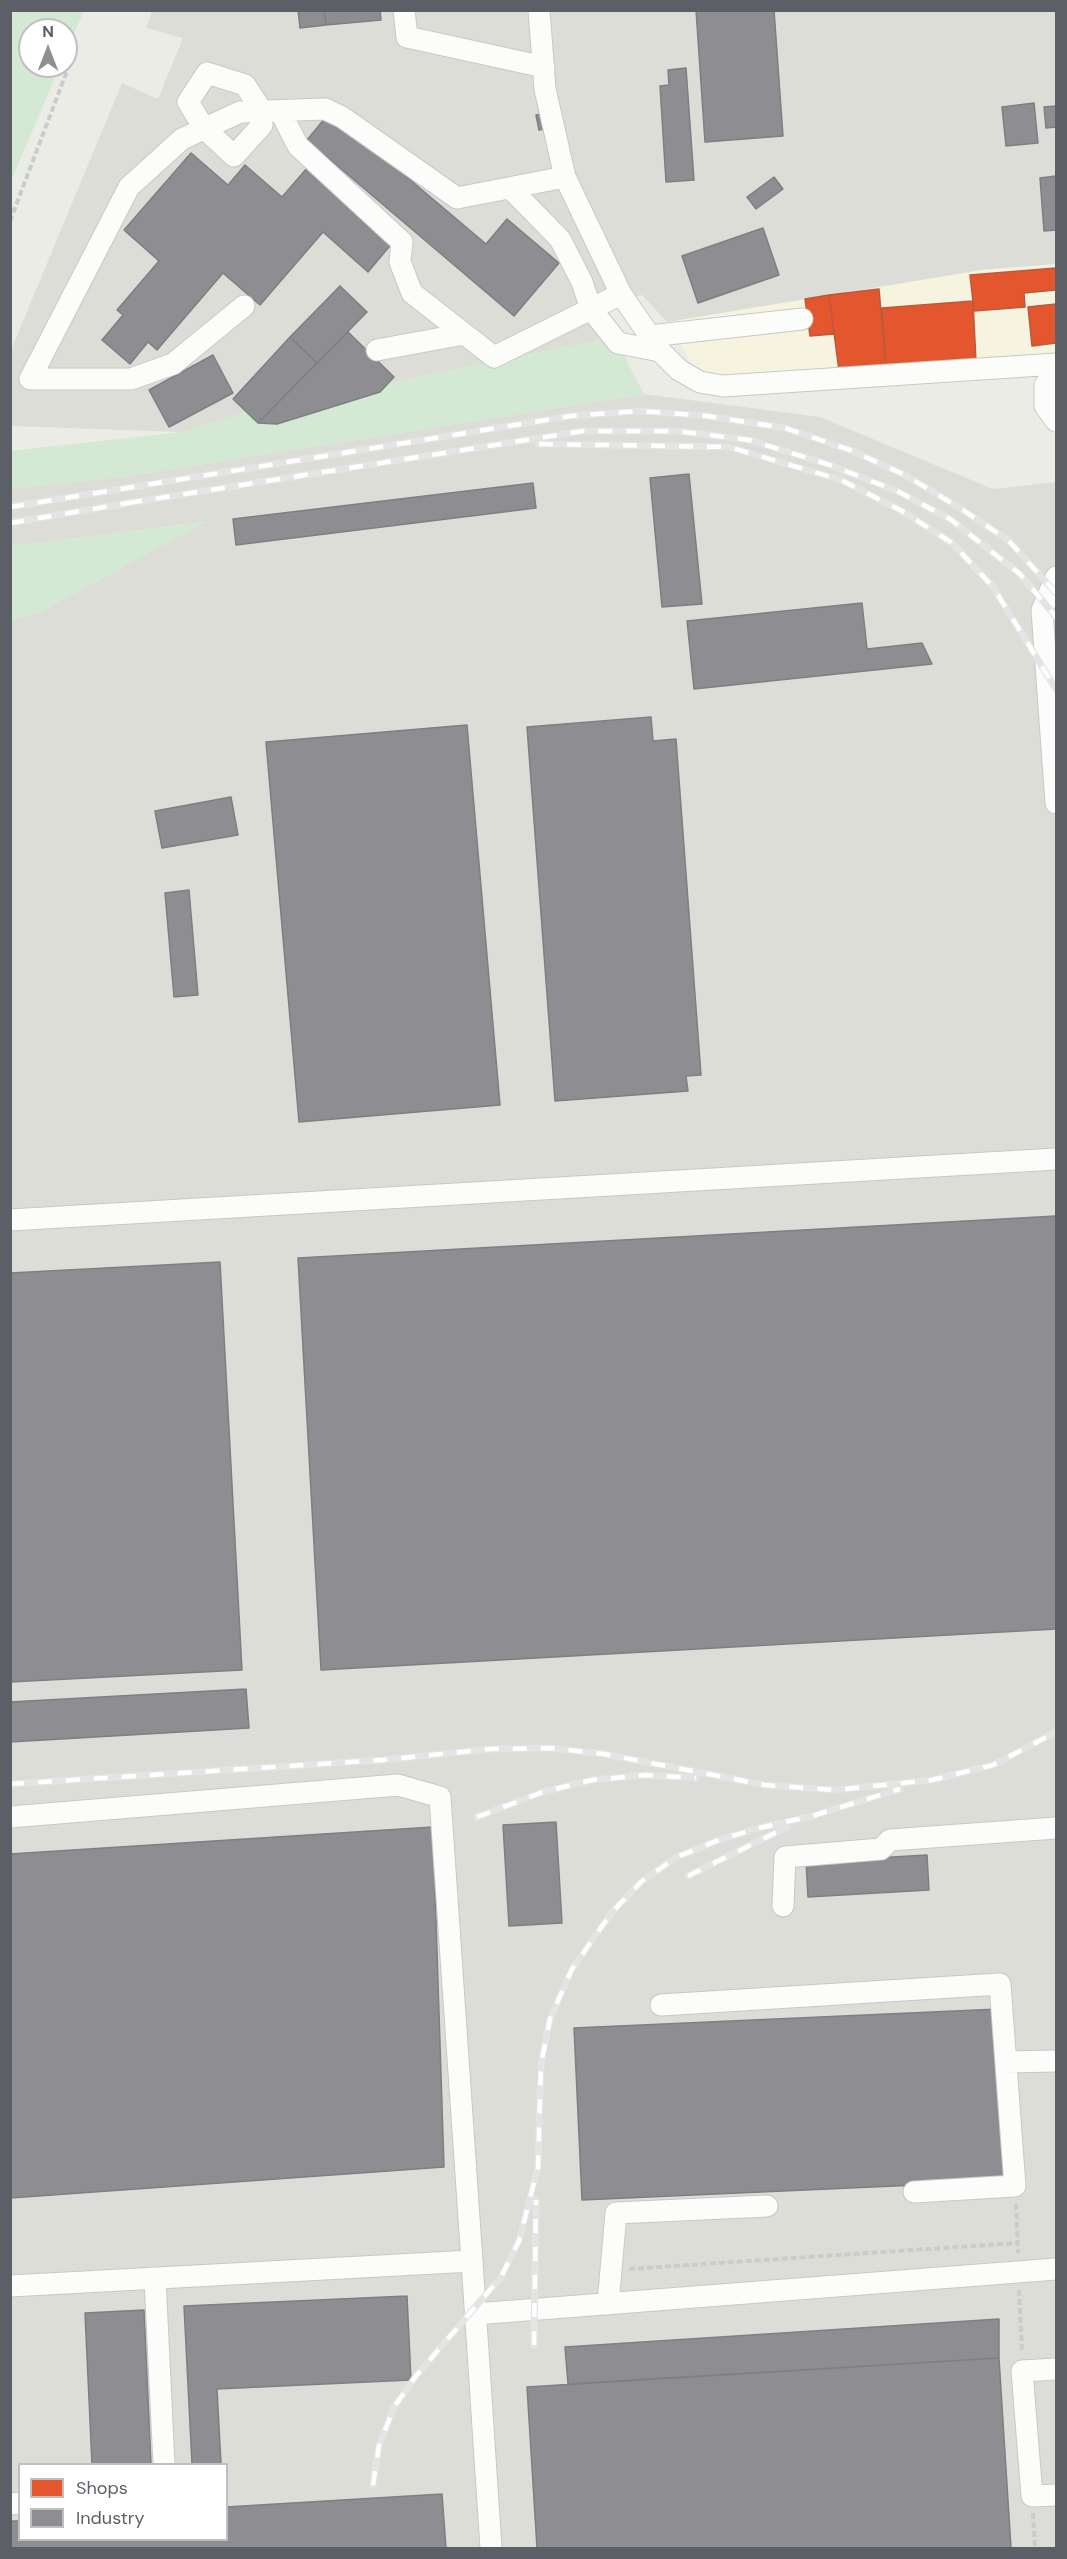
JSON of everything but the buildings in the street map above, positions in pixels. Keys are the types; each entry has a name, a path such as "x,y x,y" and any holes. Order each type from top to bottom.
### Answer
{"street":[{"path":"404,10 407,37 544,67"},
{"path":"539,10 545,88 565,177 621,294 655,343 679,370 700,382 723,386 1056,364"},
{"path":"271,111 262,125 234,156 204,128 188,102 207,73 245,85 271,111 298,146 402,242 400,262 412,293 494,357 621,294"},
{"path":"244,306 173,364 131,379 30,379 129,188 182,139 240,112 325,109 342,117 458,198 565,177"},
{"path":"510,188 560,239 582,282 591,309 618,343 655,343 802,320"},
{"path":"376,350 464,334"},
{"path":"1051,413 1045,385 1056,370"},
{"path":"1056,576 1042,610 1056,803"},
{"path":"10,1220 1056,1159"},
{"path":"10,1817 398,1785 440,1797 491,2548"},
{"path":"783,1906 784,1857 881,1849 890,1840 1056,1828"},
{"path":"661,2005 1000,1984 1015,2186 914,2192"},
{"path":"1006,2062 1056,2061"},
{"path":"608,2304 616,2213 767,2206"},
{"path":"10,2286 472,2261"},
{"path":"476,2314 1056,2269"},
{"path":"155,2278 164,2463"},
{"path":"1056,2369 1022,2371 1032,2496 1056,2495"}],"path":[{"path":"10,221 64,78"},
{"path":"611,2270 1017,2243"},
{"path":"1032,2496 1035,2548"}],"shaded area":[{"path":"152,11 1056,11 1056,264 981,270 667,322 642,295 602,306 614,337 361,389 356,378 182,432 11,426 11,350 122,83 158,99 183,38 146,28"},
{"path":"1056,264 1056,357 703,382 667,322 981,270"},
{"path":"644,394 820,417 993,489 1056,482 1056,2548 11,2548 11,620 42,611 204,522 11,546 10,489 128,476"}],"green space":[{"path":"11,10 84,11 78,25 78,18 18,18 18,78 55,78 11,181"},
{"path":"614,337 644,394 128,476 11,489 10,451 182,432 356,378 361,389"},
{"path":"206,522 42,611 11,620 11,546"}],"railway":[{"path":"10,507 571,416 641,411 707,416 785,428 850,450 905,475 1008,540 1056,593"},
{"path":"128,503 583,431 677,431 749,440 827,464 897,491 950,519 1020,574 1056,617"},
{"path":"539,444 729,447 841,480 902,511 952,543 993,587 1056,689"},
{"path":"10,523 134,502"},
{"path":"10,1784 382,1760 491,1749 550,1748 604,1754 765,1785 835,1790 932,1780 993,1765 1056,1732"},
{"path":"477,1817 543,1792 592,1780 646,1775 696,1778"},
{"path":"373,2485 379,2446 394,2407 416,2376 501,2277 519,2241 538,2167 541,2064 550,2019 572,1969 612,1912 642,1881 677,1857 719,1840 812,1816 900,1789"},
{"path":"688,1876 787,1827"},
{"path":"534,2345 536,2200"}]}
